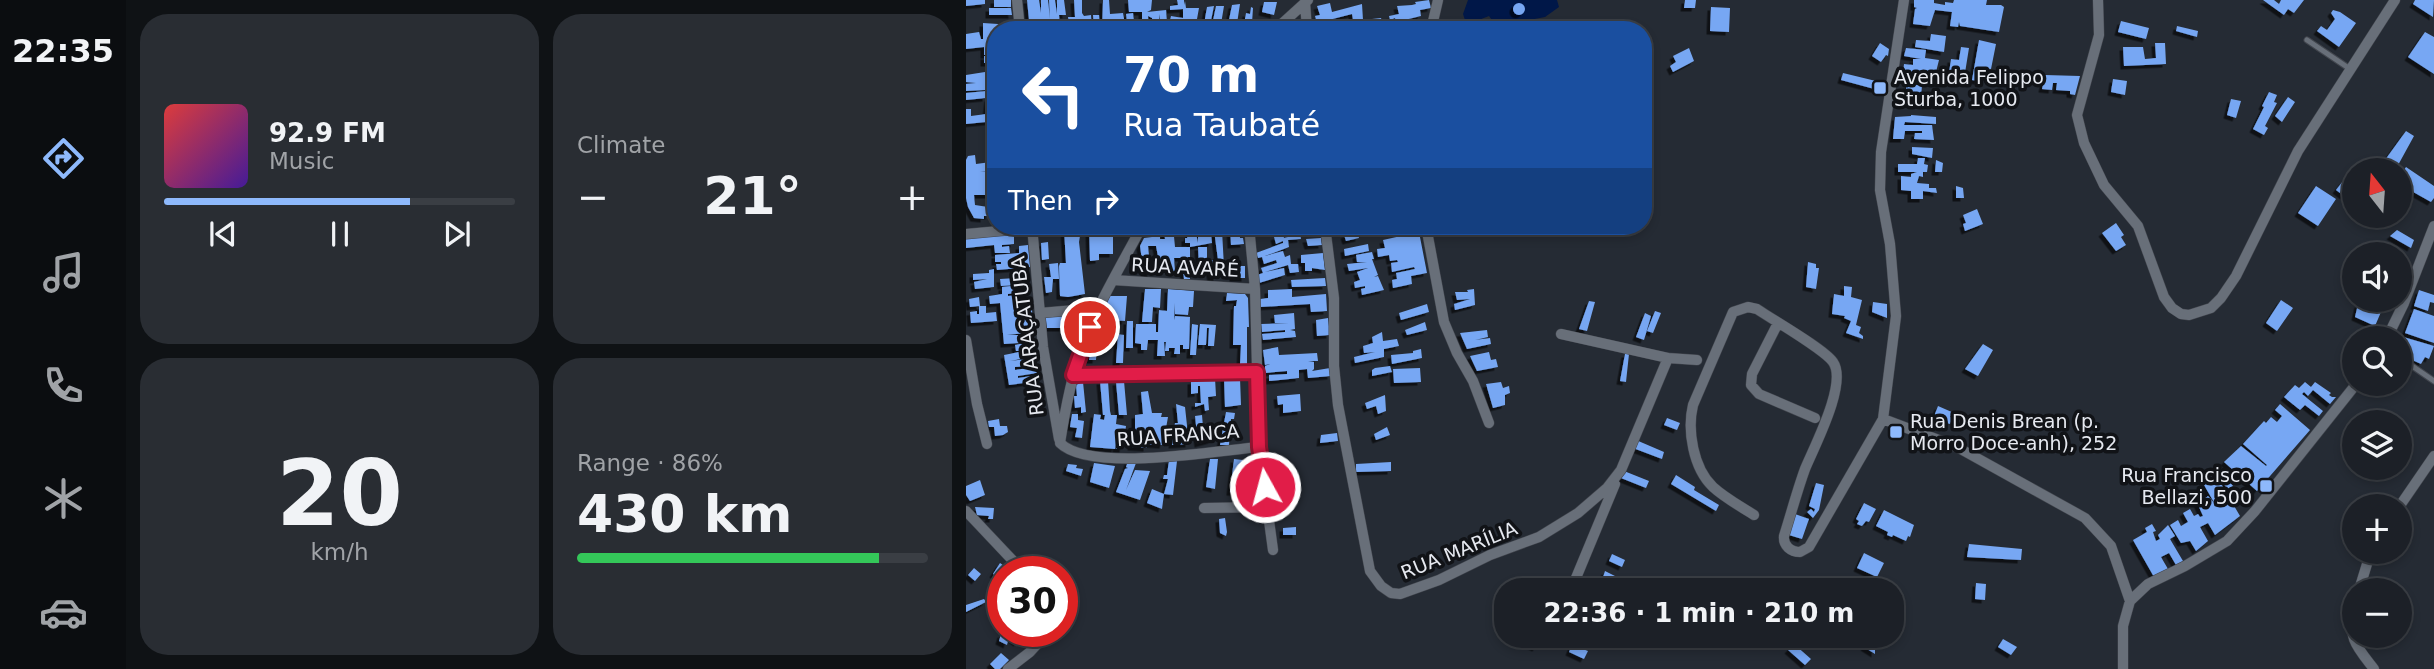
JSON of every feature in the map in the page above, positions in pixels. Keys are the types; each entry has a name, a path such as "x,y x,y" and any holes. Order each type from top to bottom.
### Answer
{"street":[{"path":"1017,0 1019,21"},
{"path":"1433,21 1438,0"},
{"path":"1754,515 1712,486 1704,475 1690,433 1689,420 1693,405 1733,313 1748,307 1757,309 1827,355 1833,361 1837,375 1827,417 1804,471 1783,536 1785,545 1791,550 1800,552 1809,547 1883,419 1896,316 1890,244 1880,190 1881,152 1904,0"},
{"path":"2098,0 2099,35 2077,115 2084,143 2104,185 2138,226 2164,297 2172,308 2181,314 2189,315 2211,308 2236,276 2298,151 2395,0"},
{"path":"1285,21 1307,1"},
{"path":"1307,1 1307,21"},
{"path":"2392,326 2434,226"},
{"path":"966,234 987,232"},
{"name":"RUA ARAÇATUBA","path":"1034,235 1043,347 1060,443"},
{"path":"1060,443 1073,375 1098,308 1137,235"},
{"path":"1250,235 1255,289 1259,447 1273,550"},
{"name":"RUA MARÍLIA","path":"1326,235 1334,298 1338,405 1370,571 1381,586 1391,593 1400,594 1439,580 1490,555 1539,537 1578,513 1607,488 1621,470 1668,358"},
{"path":"1428,235 1444,322 1457,353 1474,381 1489,424"},
{"name":"RUA AVARÉ","path":"1113,280 1255,289"},
{"path":"1040,313 1098,308"},
{"path":"1778,323 1752,374 1751,385 1759,394 1815,418"},
{"path":"1561,334 1668,358 1697,360"},
{"path":"966,341 987,444"},
{"path":"1073,375 1257,372"},
{"path":"2123,669 2123,626 2130,601 2148,584 2227,541 2263,501 2347,396"},
{"path":"1883,419 1957,447 2085,517 2111,546 2130,601"},
{"name":"RUA FRANCA","path":"1060,443 1075,453 1128,458 1259,447"},
{"path":"2408,494 2434,456"},
{"path":"1576,578 1621,470"},
{"path":"1204,508 1267,507"},
{"path":"966,511 1008,556"},
{"path":"1008,669 1034,647"},
{"path":"2359,648 2374,669"}],"lane":[{"path":"2307,40 2350,69"},
{"path":"2412,366 2434,381"}],"water":[{"path":"1468,0 1557,0 1559,7 1545,17 1524,21 1493,21 1489,16 1467,21 1463,14"}],"building":[{"path":"966,0 985,0 985,4 966,6"},
{"path":"994,0 1011,0 1011,7 994,7"},
{"path":"1027,0 1039,0 1041,13 1041,0 1048,0 1050,19 1049,0 1055,0 1057,14 1057,0 1064,0 1066,15 1059,15 1060,21 1026,21 1029,20"},
{"path":"1074,0 1082,0 1082,13 1084,16 1091,15 1091,21 1069,21 1068,17 1075,17"},
{"path":"1103,0 1109,0 1110,14 1123,13 1124,21 1102,21"},
{"path":"1128,0 1152,0 1151,10 1147,12 1166,10 1167,21 1161,21 1159,14 1159,21 1152,21 1148,16 1148,21 1134,21 1142,20 1142,12 1129,12"},
{"path":"1177,0 1184,0 1186,8 1199,8 1197,21 1170,21 1171,16 1183,18 1183,9 1170,10 1170,6 1178,5"},
{"path":"1429,0 1431,8 1420,10 1421,16 1400,21 1396,21 1395,18 1390,20 1389,16 1399,14 1397,6 1412,5 1416,4 1415,2"},
{"path":"1685,0 1696,0 1695,8 1684,8"},
{"path":"1914,0 1934,0 1934,3 1945,5 1945,2 1953,3 1954,0 1987,0 1986,5 2001,5 2004,7 1999,32 1960,26 1959,22 1958,27 1950,26 1952,12 1935,10 1930,26 1913,24 1917,8 1914,7"},
{"path":"2263,0 2274,0 2279,4 2281,0 2304,0 2294,13 2288,9 2284,15"},
{"path":"2415,0 2434,0 2433,17 2413,4"},
{"path":"1264,2 1277,2 1274,15 1262,12"},
{"path":"1330,3 1332,12 1362,4 1363,20 1381,18 1382,21 1357,21 1353,20 1352,14 1316,21 1315,16 1320,15 1317,6"},
{"path":"1519,3 1525,9 1519,15 1513,9"},
{"path":"1240,4 1237,21 1229,21 1232,5"},
{"path":"1214,6 1211,21 1205,21 1207,7"},
{"path":"1216,6 1224,6 1222,21 1213,21"},
{"path":"1251,7 1252,21 1245,21 1246,13 1250,14"},
{"path":"1711,7 1730,8 1729,32 1710,31"},
{"path":"989,8 1011,8 1012,15 989,15"},
{"path":"2333,10 2356,23 2339,47 2317,31 2321,26 2327,30 2335,19 2331,13"},
{"path":"1133,13 1134,21 1127,21 1126,14"},
{"path":"1093,15 1099,15 1099,21 1093,21"},
{"path":"2121,21 2149,28 2146,39 2118,32"},
{"path":"983,23 987,23 987,55 984,55 984,47 966,49 966,34 979,32 983,39"},
{"path":"2177,26 2198,31 2197,37 2176,31"},
{"path":"2425,32 2434,37 2434,74 2408,57"},
{"path":"1931,34 1946,36 1944,52 1915,47 1916,40 1930,41"},
{"path":"1979,40 1996,44 1991,69 1980,68 1978,81 1972,80"},
{"path":"1880,43 1889,49 1888,56 1881,62 1872,56"},
{"path":"2155,43 2165,43 2166,64 2124,66 2123,47 2143,47 2145,59 2156,58"},
{"path":"1961,47 1969,48 1964,79 1949,73 1951,59 1959,60"},
{"path":"1689,48 1694,61 1673,72 1670,66 1676,62 1673,56"},
{"path":"1906,48 1926,50 1925,58 1939,60 1935,76 1916,73 1916,85 1922,85 1921,98 1908,99 1906,94 1906,85 1909,85 1909,82 1907,72 1903,72 1904,64 1913,65 1913,59 1921,59 1904,56"},
{"path":"987,72 985,90 966,91 966,84 976,83 966,82 966,75"},
{"path":"1843,73 1880,82 1878,90 1841,80"},
{"path":"2045,75 2080,76 2075,95 2070,94 2070,91 2056,90 2057,83 2053,83 2052,90 2042,89"},
{"path":"2113,79 2127,81 2125,95 2111,92"},
{"path":"986,91 986,98 966,100 966,93"},
{"path":"2269,92 2277,95 2274,102 2277,103 2265,126 2268,128 2264,135 2253,129"},
{"path":"2288,97 2295,102 2282,122 2275,116"},
{"path":"2231,99 2241,101 2236,118 2227,115"},
{"path":"987,106 987,122 966,124 966,109 971,109 971,116 986,114"},
{"path":"1895,117 1936,117 1936,124 1905,122 1904,125 1932,125 1934,140 1914,139 1915,133 1922,131 1905,131 1904,139 1893,139"},
{"path":"2406,131 2414,136 2402,158 2386,158"},
{"path":"1912,147 1933,148 1932,158 1912,154"},
{"path":"975,155 976,164 987,163 987,171 980,172 987,172 987,195 974,195 975,205 987,207 987,216 984,216 984,219 974,218 968,207 968,156"},
{"path":"1918,158 1925,158 1924,164 1928,165 1927,172 1923,172 1923,177 1919,176 1917,183 1929,184 1929,188 1936,188 1937,193 1923,191 1923,199 1911,199 1911,191 1901,190 1901,176 1911,177 1911,174 1917,172 1898,172 1898,164 1917,164"},
{"path":"1936,160 1943,163 1942,172 1935,172"},
{"path":"2412,171 2434,186 2434,198 2431,202 2412,191"},
{"path":"2342,182 2342,194 2336,190"},
{"path":"1956,186 1963,188 1964,198 1956,198"},
{"path":"2316,186 2336,199 2318,226 2298,213"},
{"path":"1977,209 1983,224 1965,231 1963,215"},
{"path":"2116,223 2124,235 2121,237 2126,245 2116,251 2102,233"},
{"path":"2397,230 2414,240 2412,245 2412,242 2400,242 2390,236"},
{"path":"1014,235 1014,244 1002,245 1009,246 1010,253 995,253 994,245 966,248 966,238"},
{"path":"1064,235 1080,235 1085,294 1060,296 1059,266 1060,263 1066,263"},
{"path":"1089,235 1113,235 1113,254 1099,254 1099,260 1090,261"},
{"path":"1164,235 1174,235 1175,247 1190,247 1190,279 1184,279 1182,258 1174,258 1175,271 1169,272 1168,260 1166,266 1160,267 1156,246 1148,246 1151,274 1144,274 1140,246 1144,238 1160,236 1160,239 1165,239"},
{"path":"1196,235 1198,243 1198,235 1211,235 1212,243 1190,247 1190,243 1185,243 1185,238"},
{"path":"1215,235 1222,235 1224,267 1216,265 1217,278 1211,278 1208,265 1199,266 1198,247 1207,247 1207,260 1218,260"},
{"path":"1230,235 1240,235 1243,238 1244,244 1231,245"},
{"path":"1300,235 1301,239 1288,240 1289,247 1265,256 1283,251 1285,257 1290,255 1291,264 1298,264 1299,272 1290,273 1288,265 1265,272 1284,268 1285,275 1259,283 1257,275 1263,273 1261,268 1277,263 1276,260 1264,264 1262,257 1258,258 1256,253 1283,243 1276,244 1274,237"},
{"path":"1344,235 1358,235 1359,238 1346,241"},
{"path":"1420,235 1427,273 1411,276 1412,284 1393,288 1392,280 1397,279 1396,273 1415,269 1414,267 1392,272 1391,263 1398,262 1397,260 1390,261 1389,255 1378,257 1377,249 1385,248 1383,240"},
{"path":"1321,238 1322,245 1308,246 1306,239"},
{"path":"1048,242 1049,259 1042,260 1041,243"},
{"path":"1368,244 1369,251 1345,256 1344,249"},
{"path":"1028,245 1030,267 997,270 996,264 1001,262 995,262 995,255 1019,253 1019,246"},
{"path":"1372,252 1378,275 1374,277 1378,276 1384,290 1362,295 1361,289 1365,286 1355,288 1354,282 1360,280 1357,272 1368,268 1349,271 1347,264 1367,262 1357,262 1356,255"},
{"path":"1323,253 1325,270 1312,268 1312,271 1305,271 1301,255"},
{"path":"1808,262 1819,268 1816,289 1806,287"},
{"path":"1058,263 1059,279 1053,279 1052,292 1046,293 1044,277 1051,277 1049,264"},
{"path":"1233,266 1245,266 1245,278 1233,278"},
{"path":"994,269 994,287 975,289 974,282 987,279 973,280 973,274 989,273 989,270"},
{"path":"1016,278 1016,285 1001,286 1000,279"},
{"path":"1325,278 1326,286 1292,287 1291,280"},
{"path":"1030,284 1031,291 1008,296 1019,295 1020,301 1016,301 1017,309 1032,310 1033,324 1028,327 1034,326 1035,332 1007,335 1018,335 1019,343 1004,344 1000,303 990,304 989,296 1002,294 1002,287"},
{"path":"1844,286 1852,287 1851,297 1862,300 1856,325 1861,327 1859,333 1863,339 1846,333 1851,321 1844,318 1845,316 1832,314 1834,294 1844,296"},
{"path":"1145,289 1161,289 1160,308 1153,307 1152,322 1142,322"},
{"path":"1168,289 1194,291 1193,307 1189,307 1188,315 1175,314 1175,303 1174,320 1175,316 1190,317 1189,349 1183,349 1183,345 1180,345 1180,354 1174,354 1175,348 1165,351 1164,342 1165,356 1157,356 1158,340 1148,340 1147,350 1141,350 1141,344 1135,343 1136,324 1156,324 1158,332 1159,310 1167,311"},
{"path":"1292,289 1292,297 1326,294 1327,311 1311,312 1310,304 1260,307 1260,299 1268,298 1268,290"},
{"path":"1474,289 1475,305 1455,310 1454,304 1470,299 1457,300 1455,292"},
{"path":"2419,290 2434,295 2434,303 2430,302 2428,311 2414,306"},
{"path":"1227,293 1245,294 1248,298 1247,364 1240,364 1241,345 1233,345 1234,306 1237,300 1226,301"},
{"path":"1109,296 1127,296 1125,321 1109,320 1108,346 1099,346 1101,319 1107,319 1107,312 1103,312"},
{"path":"979,297 980,306 970,307 969,299"},
{"path":"2281,300 2293,308 2277,331 2266,323"},
{"path":"1589,301 1595,302 1587,331 1579,329"},
{"path":"1873,302 1887,304 1887,318 1872,312"},
{"path":"1427,304 1429,312 1401,320 1399,313"},
{"path":"979,306 986,306 986,313 996,312 997,321 971,323 970,312 977,311 979,314"},
{"path":"2414,309 2434,316 2434,343 2412,335 2412,326 2408,326"},
{"path":"1078,310 1077,324 1063,325 1063,328 1047,328 1045,313"},
{"path":"1655,311 1661,313 1653,333 1647,331"},
{"path":"2356,312 2381,312 2375,326 2355,317"},
{"path":"1294,313 1295,329 1290,330 1295,331 1296,337 1263,340 1262,334 1285,330 1262,332 1261,324 1289,323 1275,323 1274,315"},
{"path":"1645,313 1651,316 1644,340 1636,337"},
{"path":"1328,318 1330,335 1317,336 1316,320"},
{"path":"1127,321 1133,321 1133,348 1126,348"},
{"path":"1425,322 1427,330 1407,335 1405,330"},
{"path":"1192,324 1198,325 1196,355 1190,355"},
{"path":"1200,324 1216,325 1214,346 1208,346 1209,328 1206,345 1198,345"},
{"path":"1487,330 1488,337 1475,340 1490,338 1491,344 1467,349 1460,333"},
{"path":"1382,332 1383,341 1397,339 1399,346 1384,349 1384,357 1355,363 1354,357 1375,352 1364,353 1363,346 1373,343 1372,337"},
{"path":"1118,334 1124,335 1123,363 1116,363"},
{"path":"2412,340 2434,346 2429,359 2425,357 2421,364 2412,360"},
{"path":"1034,341 1036,356 1010,361 1036,358 1037,365 1015,367 1015,370 1037,367 1037,373 1018,378 1038,375 1039,381 1009,385 1004,355 1024,351 1016,351 1015,345"},
{"path":"1092,343 1097,344 1096,360 1089,360"},
{"path":"1983,344 1993,350 1978,376 1965,369"},
{"path":"1278,347 1279,355 1317,353 1318,361 1308,361 1314,362 1312,371 1330,368 1331,376 1308,378 1307,369 1299,370 1299,378 1269,381 1269,375 1287,374 1287,371 1265,373 1265,366 1270,364 1265,365 1263,350"},
{"path":"1421,349 1422,358 1392,364 1391,355 1413,353"},
{"path":"1489,352 1491,360 1496,359 1498,367 1477,371 1470,356"},
{"path":"1625,354 1629,354 1626,382 1620,381"},
{"path":"1390,366 1392,372 1372,376 1372,370 1375,368"},
{"path":"1420,368 1421,382 1394,383 1393,369"},
{"path":"1215,378 1216,396 1208,397 1209,410 1205,411 1204,404 1195,407 1195,403 1201,403 1200,386 1198,393 1191,394 1191,381"},
{"path":"1224,378 1240,378 1241,405 1225,407"},
{"path":"1100,381 1108,381 1110,411 1111,415 1117,415 1116,424 1126,426 1123,449 1116,449 1117,441 1115,449 1090,447 1094,414 1101,415 1100,419 1104,420 1105,415"},
{"path":"1124,381 1127,415 1119,415 1116,382"},
{"path":"1083,382 1086,412 1081,413 1081,407 1075,408 1074,396 1077,396 1076,385"},
{"path":"1501,382 1503,388 1509,386 1510,393 1505,395 1505,405 1493,408 1486,384"},
{"path":"2305,382 2311,387 2315,382 2331,393 2329,395 2336,397 2330,404 2313,390 2308,396 2304,392 2302,394 2323,411 2319,416 2305,405 2300,410 2284,397 2295,385 2299,388"},
{"path":"1148,391 1152,413 1162,413 1161,417 1168,417 1163,445 1131,447 1135,433 1135,415 1143,414 1141,392"},
{"path":"1300,394 1301,411 1283,413 1283,404 1278,405 1277,396"},
{"path":"1385,395 1386,411 1378,414 1376,406 1367,409 1365,403"},
{"path":"1176,404 1185,407 1189,444 1172,445 1175,423 1178,423"},
{"path":"2280,404 2310,430 2257,491 2224,462 2241,446 2267,465 2243,444 2264,421 2266,423 2271,417 2277,422 2282,416 2275,410"},
{"path":"1938,406 1954,413 1953,417 1950,416 1950,424 1933,419"},
{"path":"1226,412 1235,413 1234,419 1231,419 1229,445 1220,445"},
{"path":"1072,414 1078,414 1078,420 1084,421 1082,438 1075,437 1077,428 1070,427"},
{"path":"1202,415 1203,427 1210,427 1212,440 1198,444 1195,416"},
{"path":"1667,418 1680,423 1677,430 1664,425"},
{"path":"999,419 1000,426 1007,426 1008,432 995,436 994,427 989,427 988,421"},
{"path":"1387,427 1390,435 1376,440 1374,434"},
{"path":"1337,433 1338,441 1320,443 1321,435"},
{"path":"1636,440 1664,452 1662,459 1633,448"},
{"path":"1210,459 1218,459 1215,489 1206,487"},
{"path":"1234,459 1243,460 1239,493 1230,492"},
{"path":"1169,460 1177,461 1173,495 1164,494 1168,479 1163,479 1164,475 1167,475"},
{"path":"1128,461 1136,463 1126,490 1135,470 1150,471 1140,500 1116,492 1125,469 1128,468"},
{"path":"1391,462 1391,471 1356,472 1356,464"},
{"path":"1094,463 1115,466 1109,488 1090,482"},
{"path":"1068,464 1083,469 1081,476 1066,471"},
{"path":"2222,468 2233,486 2227,489 2217,473"},
{"path":"1624,471 1649,481 1646,488 1621,478"},
{"path":"1676,475 1719,505 1716,511 1671,484"},
{"path":"2216,475 2240,516 2215,535 2208,523 2200,527 2208,541 2196,551 2190,541 2181,543 2170,525 2178,520 2181,526 2188,522 2183,513 2190,509 2194,516 2203,516 2195,498 2200,495 2203,500 2208,496 2215,504 2204,485"},
{"path":"980,480 985,495 970,501 966,495 966,486"},
{"path":"1816,483 1824,485 1819,510 1813,518 1807,512 1811,509 1814,512 1815,509 1809,506"},
{"path":"1152,489 1164,494 1162,509 1147,503"},
{"path":"1864,503 1876,509 1869,522 1866,521 1862,526 1857,524 1859,521 1856,519"},
{"path":"975,507 994,508 993,519 977,515"},
{"path":"1884,510 1914,525 1906,541 1887,535 1888,532 1876,526"},
{"path":"1795,514 1809,519 1802,539 1789,535"},
{"path":"1225,518 1226,536 1220,533 1219,519"},
{"path":"2152,524 2156,531 2153,532 2156,541 2168,525 2175,536 2170,539 2183,561 2176,565 2169,553 2161,557 2168,569 2154,577 2133,540 2147,532 2145,528"},
{"path":"1296,527 1296,535 1283,535 1283,528"},
{"path":"1969,544 2022,549 2021,560 1967,557"},
{"path":"1864,553 1884,563 1877,577 1857,568"},
{"path":"1612,554 1625,560 1622,567 1609,561"},
{"path":"974,568 981,574 975,581 968,575"},
{"path":"1605,571 1617,577 1606,578 1603,577"},
{"path":"1976,583 1986,584 1985,600 1975,599"},
{"path":"984,599 986,602 966,612 966,605"},
{"path":"2003,639 2017,647 2011,655 1998,647"},
{"path":"1571,648 1588,651 1584,659 1569,652"},
{"path":"1799,648 1811,659 1805,665 1788,650"},
{"path":"1001,653 1009,660 1000,669 995,669 990,664"}],"place":[{"name":"Avenida Felippo Sturba, 1000","path":"1880,88"},
{"name":"Rua Denis Brean (p. Morro Doce-anh), 252","path":"1896,432"},
{"name":"Rua Francisco Bellazi, 500","path":"2266,486"}],"route":[{"path":"1090,327 1073,375 1257,372 1259,447 1265,487"}]}
